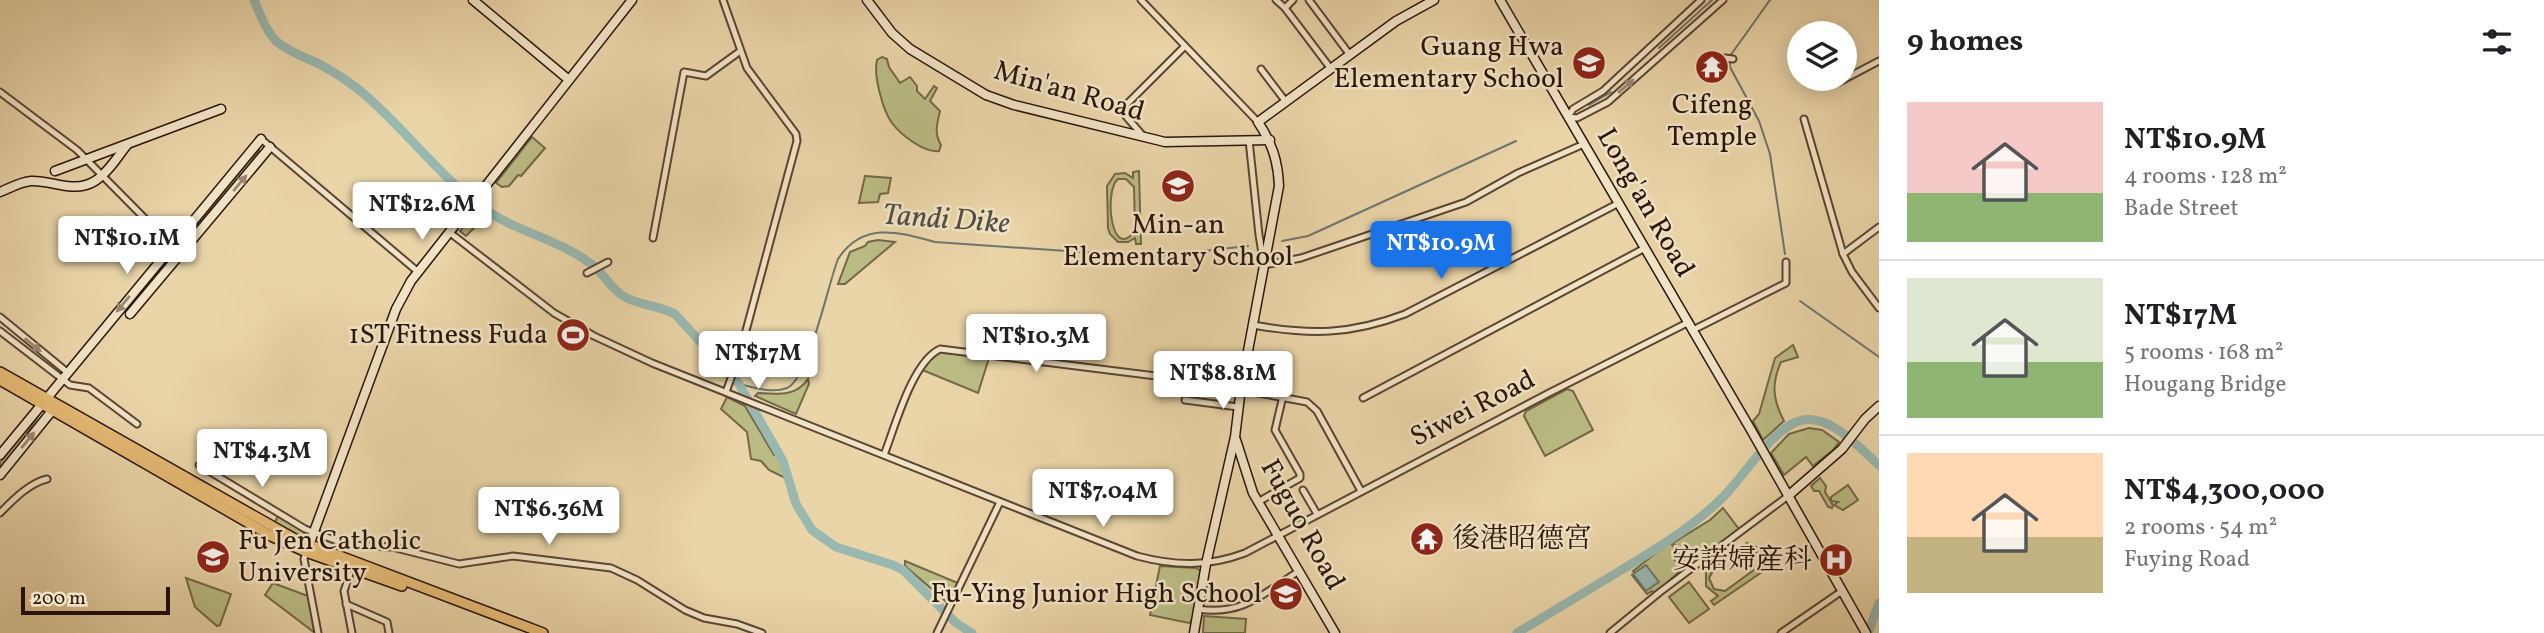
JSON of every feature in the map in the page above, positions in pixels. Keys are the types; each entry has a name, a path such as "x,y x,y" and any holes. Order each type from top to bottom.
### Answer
{"main road":[{"path":"0,372 44,401"},
{"path":"0,380 55,407 266,528 352,568 526,633"},
{"path":"308,548 543,633"}],"street":[{"path":"473,0 569,80"},
{"path":"318,633 304,559 396,309 417,271 632,0"},
{"path":"723,0 739,52 747,68 796,134 797,141 728,391"},
{"name":"Min'an Road","path":"867,0 892,33 910,49 986,95 1027,109 1165,142 1270,140"},
{"path":"1141,0 1258,122 1270,140 1278,167 1279,186 1241,388 1235,437 1206,564 1194,633"},
{"path":"1276,0 1331,69"},
{"path":"1285,8 1293,0"},
{"path":"1309,0 1350,55"},
{"path":"1258,122 1396,21 1434,0"},
{"name":"Long'an Road","path":"1500,0 1788,496"},
{"path":"1701,0 1603,92 1573,109 1568,117 1577,118 1608,102 1723,0"},
{"path":"1145,138 1125,115 1124,107 1185,46"},
{"path":"653,237 684,72 706,76 739,52"},
{"path":"1725,58 1733,59"},
{"path":"1857,73 1879,61"},
{"path":"1261,69 1286,102"},
{"path":"0,92 62,137 87,159 180,254"},
{"path":"55,171 221,109"},
{"path":"1804,120 1843,254 1879,308"},
{"path":"0,456 261,139 417,271"},
{"path":"1249,140 1259,242 1264,265"},
{"path":"0,192 26,182 79,187 94,182 129,142"},
{"path":"1264,265 1301,258 1466,202 1518,173 1584,144"},
{"path":"130,314 270,147"},
{"path":"1253,325 1315,333 1357,330 1381,323 1405,314 1619,202"},
{"path":"1843,254 1879,227"},
{"name":"Siwei Road","path":"449,232 554,313 652,363 1137,556 1185,565 1206,564 1245,553 1361,491 1691,326 1786,283 1786,262"},
{"path":"1363,397 1645,248"},
{"path":"587,273 608,262"},
{"path":"0,317 74,387 89,388 137,424"},
{"path":"0,331 64,376"},
{"path":"884,455 918,370 929,356 940,349 1241,388 1307,402 1317,411 1361,491"},
{"path":"1258,502 1299,479 1300,474 1275,430 1283,396"},
{"path":"1185,400 1238,407"},
{"path":"1610,633 1788,496 1842,449 1879,405"},
{"path":"0,475 55,407"},
{"name":"Fuguo Road","path":"1235,437 1246,475 1258,502 1335,633"},
{"path":"199,465 314,534 348,545 392,547 459,564 513,556 611,568 704,618 740,624 762,633"},
{"path":"0,513 40,480 47,479"},
{"path":"1303,490 1317,514"},
{"path":"1788,496 1865,631"},
{"path":"938,631 1000,502"},
{"path":"352,568 344,591 352,633"},
{"path":"1198,608 1231,610 1299,571"},
{"path":"1781,633 1842,591"},
{"path":"346,604 387,622 389,633"}],"green space":[{"path":"882,57 887,59 900,83 910,77 917,86 917,91 925,99 934,86 937,88 930,101 940,111 937,128 941,145 939,151 927,149 907,138 889,117 876,74 877,60"},
{"path":"532,137 545,148 509,186 502,187 496,183"},
{"path":"258,149 250,164 184,242 181,240"},
{"path":"1139,171 1141,244 1136,244 1135,238 1128,242 1118,242 1108,228 1107,186 1115,174 1125,173 1133,178 1133,172","holes":["1118,179 1126,179 1134,187 1135,230 1127,238 1121,238 1112,222 1111,197 1113,186"]},
{"path":"865,176 891,178 888,193 880,194 878,202 859,203"},
{"path":"475,213 483,219 466,236 460,231"},
{"path":"868,242 895,242 845,284 838,284 850,252"},
{"path":"1793,345 1798,357 1781,362 1775,385 1777,406 1784,421 1763,440 1753,421 1759,414 1775,358"},
{"path":"940,352 989,358 978,393 920,369 926,361"},
{"path":"808,379 809,384 796,414 755,396 758,393 792,392"},
{"path":"1567,389 1573,391 1593,430 1545,456 1524,416 1526,411"},
{"path":"727,397 745,406 774,455 778,454 789,480 769,470 761,461 751,459 747,432 721,409"},
{"path":"40,413 24,438 0,469 0,463"},
{"path":"1809,428 1822,430 1839,442 1813,466 1806,457 1784,475 1771,453 1789,434"},
{"path":"1820,478 1826,486 1825,492 1833,505 1832,508 1828,507 1819,491 1814,491 1811,486"},
{"path":"1848,485 1858,500 1843,510 1834,505 1838,502 1831,501 1831,497"},
{"path":"1723,508 1739,529 1686,571 1675,557 1681,553 1673,543 1710,520"},
{"path":"278,516 304,532 304,539 274,524"},
{"path":"1670,542 1678,553 1673,557 1682,569 1655,594 1652,591 1647,594 1632,575 1635,573 1633,571"},
{"path":"1747,543 1761,549 1765,562 1772,558 1775,563 1714,605 1711,601 1718,596 1706,586 1706,572","holes":["1750,548 1759,555 1758,567 1725,591 1714,589 1709,578 1726,559"]},
{"path":"905,561 958,583 949,604 905,566"},
{"path":"1160,566 1196,568 1201,571 1193,620 1189,623 1150,615"},
{"path":"186,578 231,594 220,625 217,626 195,607"},
{"path":"1689,582 1709,609 1689,623 1669,597"},
{"path":"273,583 308,596 315,633 265,595"},
{"path":"1204,616 1246,619 1245,633 1203,633"}],"water":[{"path":"1646,565 1659,582 1646,591 1633,574"}],"waterway":[{"path":"254,0 266,28 277,42 331,71 359,90 451,181 483,208 579,255 625,297 675,314 739,384 783,461 796,504 812,530 836,547 903,570 956,623 972,633"},
{"name":"Tandi Dike","path":"1659,48 1712,0"},
{"path":"1730,56 1770,0"},
{"path":"1730,61 1730,67 1759,121 1770,154 1785,254"},
{"name":"Tandi Dike","path":"1589,105 1611,92"},
{"name":"Tandi Dike","path":"1282,241 1308,236 1516,141"},
{"name":"Tandi Dike","path":"739,384 781,390 795,381 810,349 838,259 858,239 870,234 895,233 935,242 1140,256 1248,246"},
{"path":"1800,301 1879,357"},
{"path":"1517,633 1688,527 1723,497 1770,441 1792,424 1814,420 1835,428 1879,465"},
{"path":"1868,633 1879,603"}],"place":[{"name":"Guang Hwa Elementary School","path":"1589,63"},
{"name":"Cifeng Temple","path":"1712,67"},
{"name":"Min-an Elementary School","path":"1178,186"},
{"name":"1ST Fitness Fuda","path":"573,335"},
{"name":"後港昭德宮","path":"1427,539"},
{"name":"Fu Jen Catholic University","path":"213,557"},
{"name":"安諾婦産科","path":"1836,560"},
{"name":"Fu-Ying Junior High School","path":"1286,594"}]}
